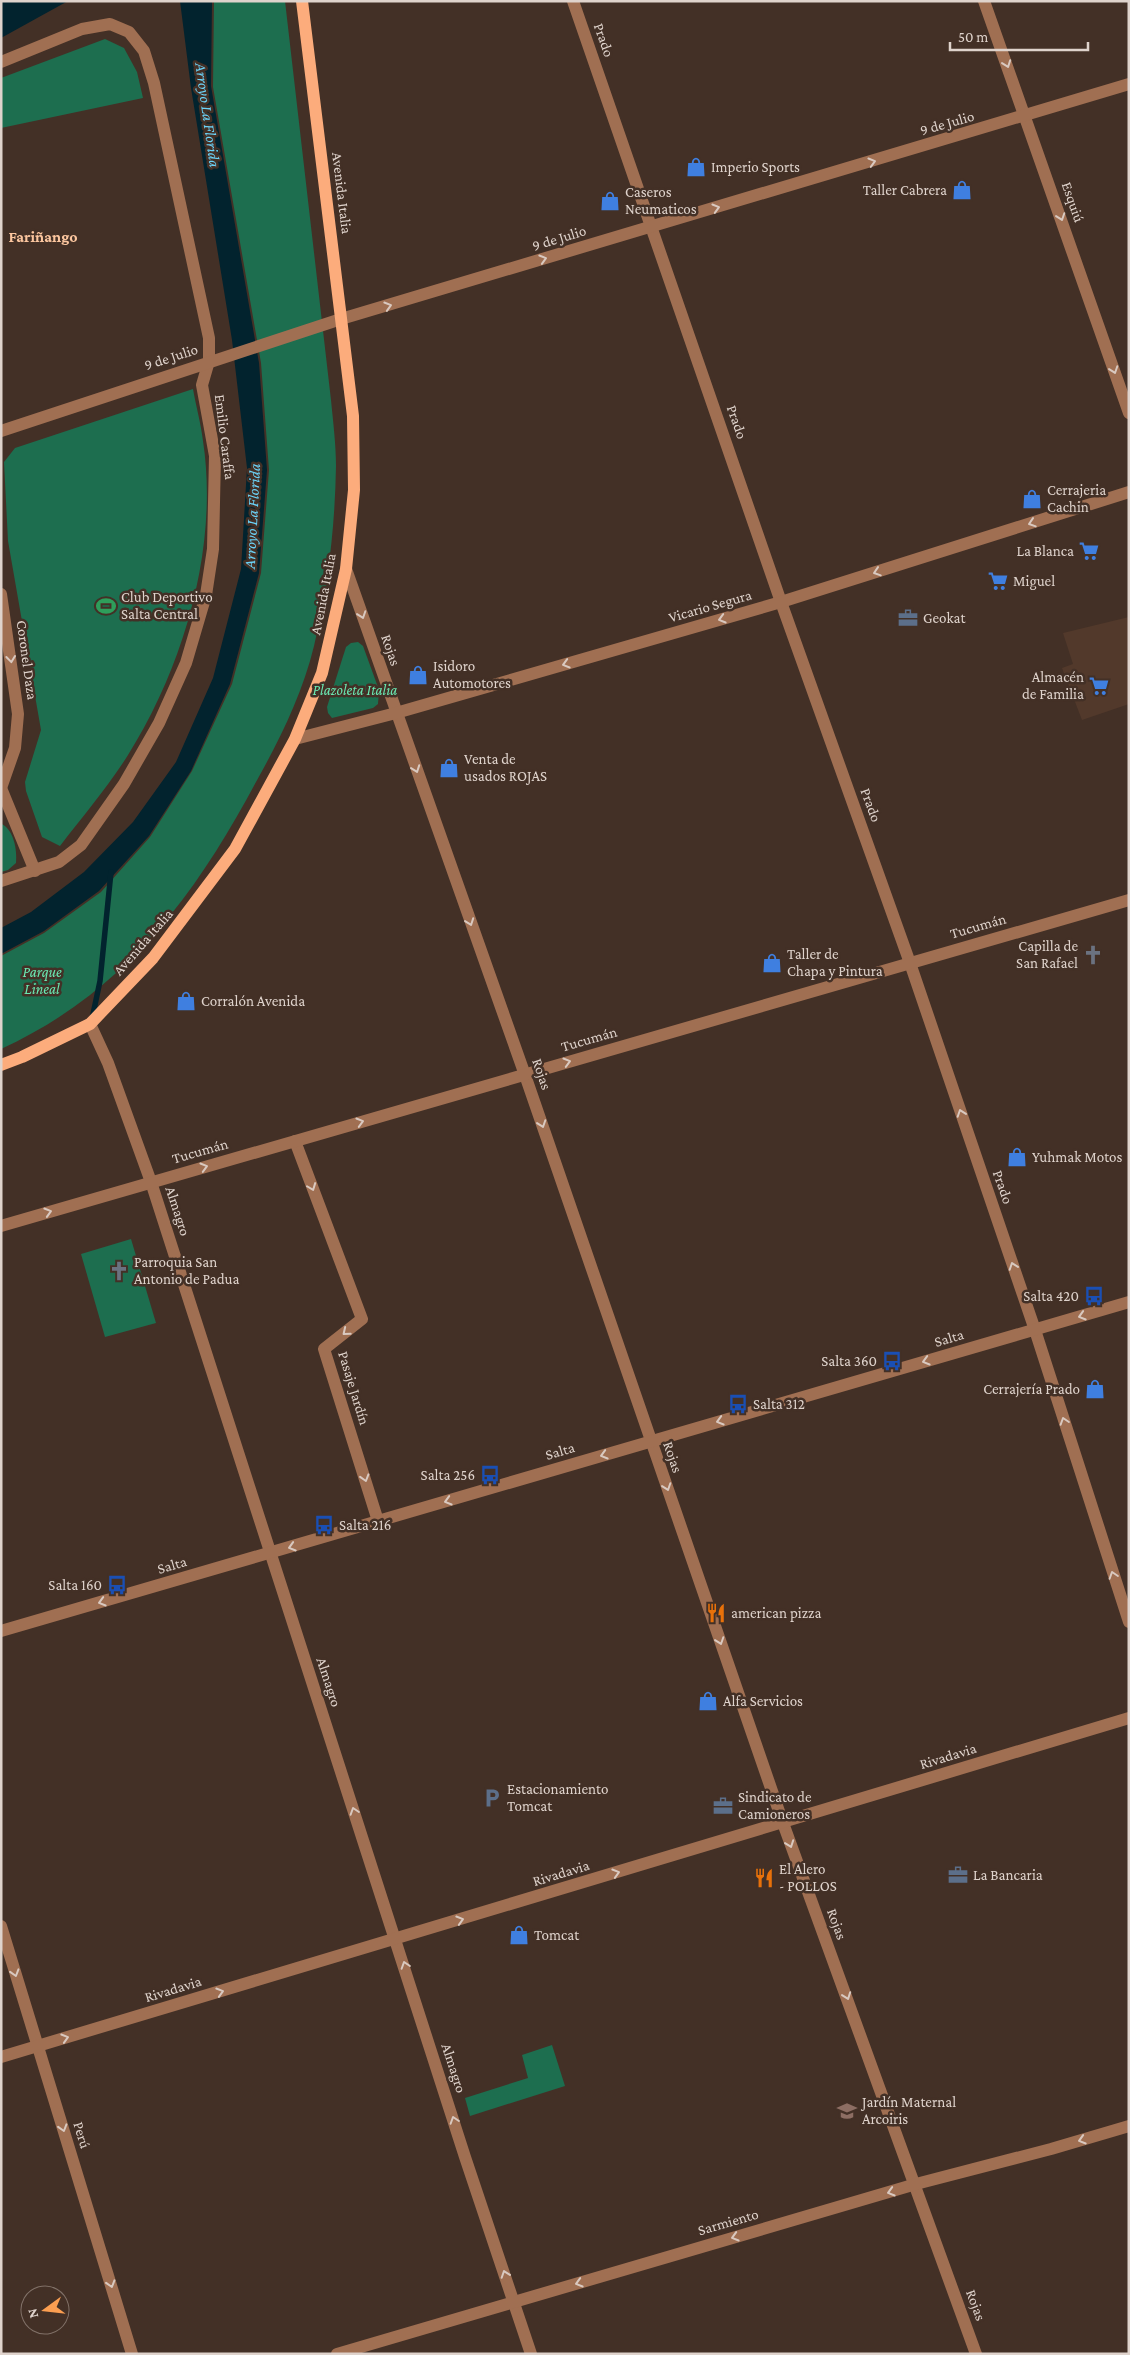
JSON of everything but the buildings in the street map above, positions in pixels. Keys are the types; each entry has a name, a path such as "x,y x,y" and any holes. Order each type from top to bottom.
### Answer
{"main road":[{"name":"Avenida Italia","path":"1,1065 31,1053 90,1024 153,958 195,905 235,848 295,739 322,673 346,570 354,481 352,416 302,1"}],"street":[{"name":"Prado","path":"573,1 910,963 1035,1330 1129,1622"},
{"name":"Esquiú","path":"984,1 1129,413"},
{"name":"Emilio Caraffa","path":"1,62 82,29 110,24 130,32 144,51 154,83 209,338 209,361 202,385 214,456 213,549 206,595 186,663 159,724 124,784 81,845 58,862 1,881"},
{"name":"9 de Julio","path":"1,431 341,319 1026,117 1129,84"},
{"name":"Vicario Segura","path":"295,739 396,713 782,602 1129,492"},
{"name":"Rojas","path":"346,570 525,1075 783,1823 916,2184 976,2354"},
{"name":"Coronel Daza","path":"1,594 18,714 15,748 1,788"},
{"path":"1,788 35,871"},
{"name":"Tucumán","path":"1,1226 1129,900"},
{"name":"Almagro","path":"90,1024 108,1063 151,1182 531,2354"},
{"name":"Pasaje Jardín","path":"295,1141 362,1319 324,1349 378,1521"},
{"name":"Salta","path":"1,1631 1129,1302"},
{"name":"Rivadavia","path":"1,2057 1129,1718"},
{"name":"Perú","path":"1,1926 132,2354"},
{"name":"Sarmiento","path":"337,2354 916,2184 1051,2149 1129,2126"}],"shaded area":[{"name":"Almacén de Familia","path":"1129,617 1129,704 1082,720 1062,668 1073,664 1063,633"}],"green space":[{"name":"Parque Lineal","path":"214,1 285,1 336,449 332,534 319,624 303,682 282,733 232,824 207,865 180,903 151,938 119,970 84,1000 44,1026 1,1049 1,956 44,933 101,892 150,837 192,771 232,684 261,573 269,470 261,363 213,87"},
{"path":"105,39 124,48 137,72 143,98 1,128 1,78"},
{"name":"Club Deportivo Salta Central","path":"193,389 202,435 207,481 206,522 201,563 181,644 166,683 128,755 60,846 42,837 26,791 25,782 41,730 8,541 4,462 15,448"},
{"name":"Plazoleta Italia","path":"358,642 363,646 379,690 378,704 373,708 332,718 328,713 327,707 346,647 351,643"},
{"path":"2,824 12,836 15,846 16,863 8,870 1,872"},
{"path":"131,1239 156,1323 105,1337 81,1254"},
{"path":"552,2045 565,2086 470,2116 465,2098 528,2078 522,2055"}],"water":[{"path":"1,1 68,1 1,38"},
{"name":"Arroyo La Florida","path":"180,1 212,1 211,86 259,363 267,470 259,573 230,684 191,771 149,836 99,891 44,931 1,954 1,928 31,912 84,872 133,822 176,762 213,678 241,569 247,468 232,340 191,88"}],"waterway":[{"path":"92,1019 100,981 111,872"}],"place":[{"name":"Imperio Sports","path":"696,167"},
{"name":"Taller Cabrera","path":"962,190"},
{"name":"Caseros Neumaticos","path":"610,201"},
{"name":"Cerrajeria Cachin","path":"1032,499"},
{"name":"La Blanca","path":"1089,551"},
{"name":"Miguel","path":"998,581"},
{"name":"Club Deportivo Salta Central","path":"106,606"},
{"name":"Geokat","path":"908,618"},
{"name":"Isidoro Automotores","path":"418,675"},
{"name":"Almacén de Familia","path":"1099,686"},
{"name":"Venta de usados ROJAS","path":"449,768"},
{"name":"Capilla de San Rafael","path":"1093,955"},
{"name":"Taller de Chapa y Pintura","path":"772,963"},
{"name":"Corralón Avenida","path":"186,1001"},
{"name":"Yuhmak Motos","path":"1017,1157"},
{"name":"Parroquia San Antonio de Padua","path":"119,1271"},
{"name":"Salta 420","path":"1094,1296"},
{"name":"Salta 360","path":"892,1361"},
{"name":"Cerrajería Prado","path":"1095,1389"},
{"name":"Salta 312","path":"738,1404"},
{"name":"Salta 256","path":"490,1475"},
{"name":"Salta 216","path":"324,1525"},
{"name":"Salta 160","path":"117,1585"},
{"name":"american pizza","path":"716,1613"},
{"name":"Alfa Servicios","path":"708,1701"},
{"name":"Estacionamiento Tomcat","path":"492,1798"},
{"name":"Sindicato de Camioneros","path":"723,1806"},
{"name":"La Bancaria","path":"958,1875"},
{"name":"El Alero - POLLOS","path":"764,1878"},
{"name":"Tomcat","path":"519,1935"},
{"name":"Jardín Maternal Arcoiris","path":"847,2111"}],"district":[{"name":"Fariñango","path":"43,236"}]}
